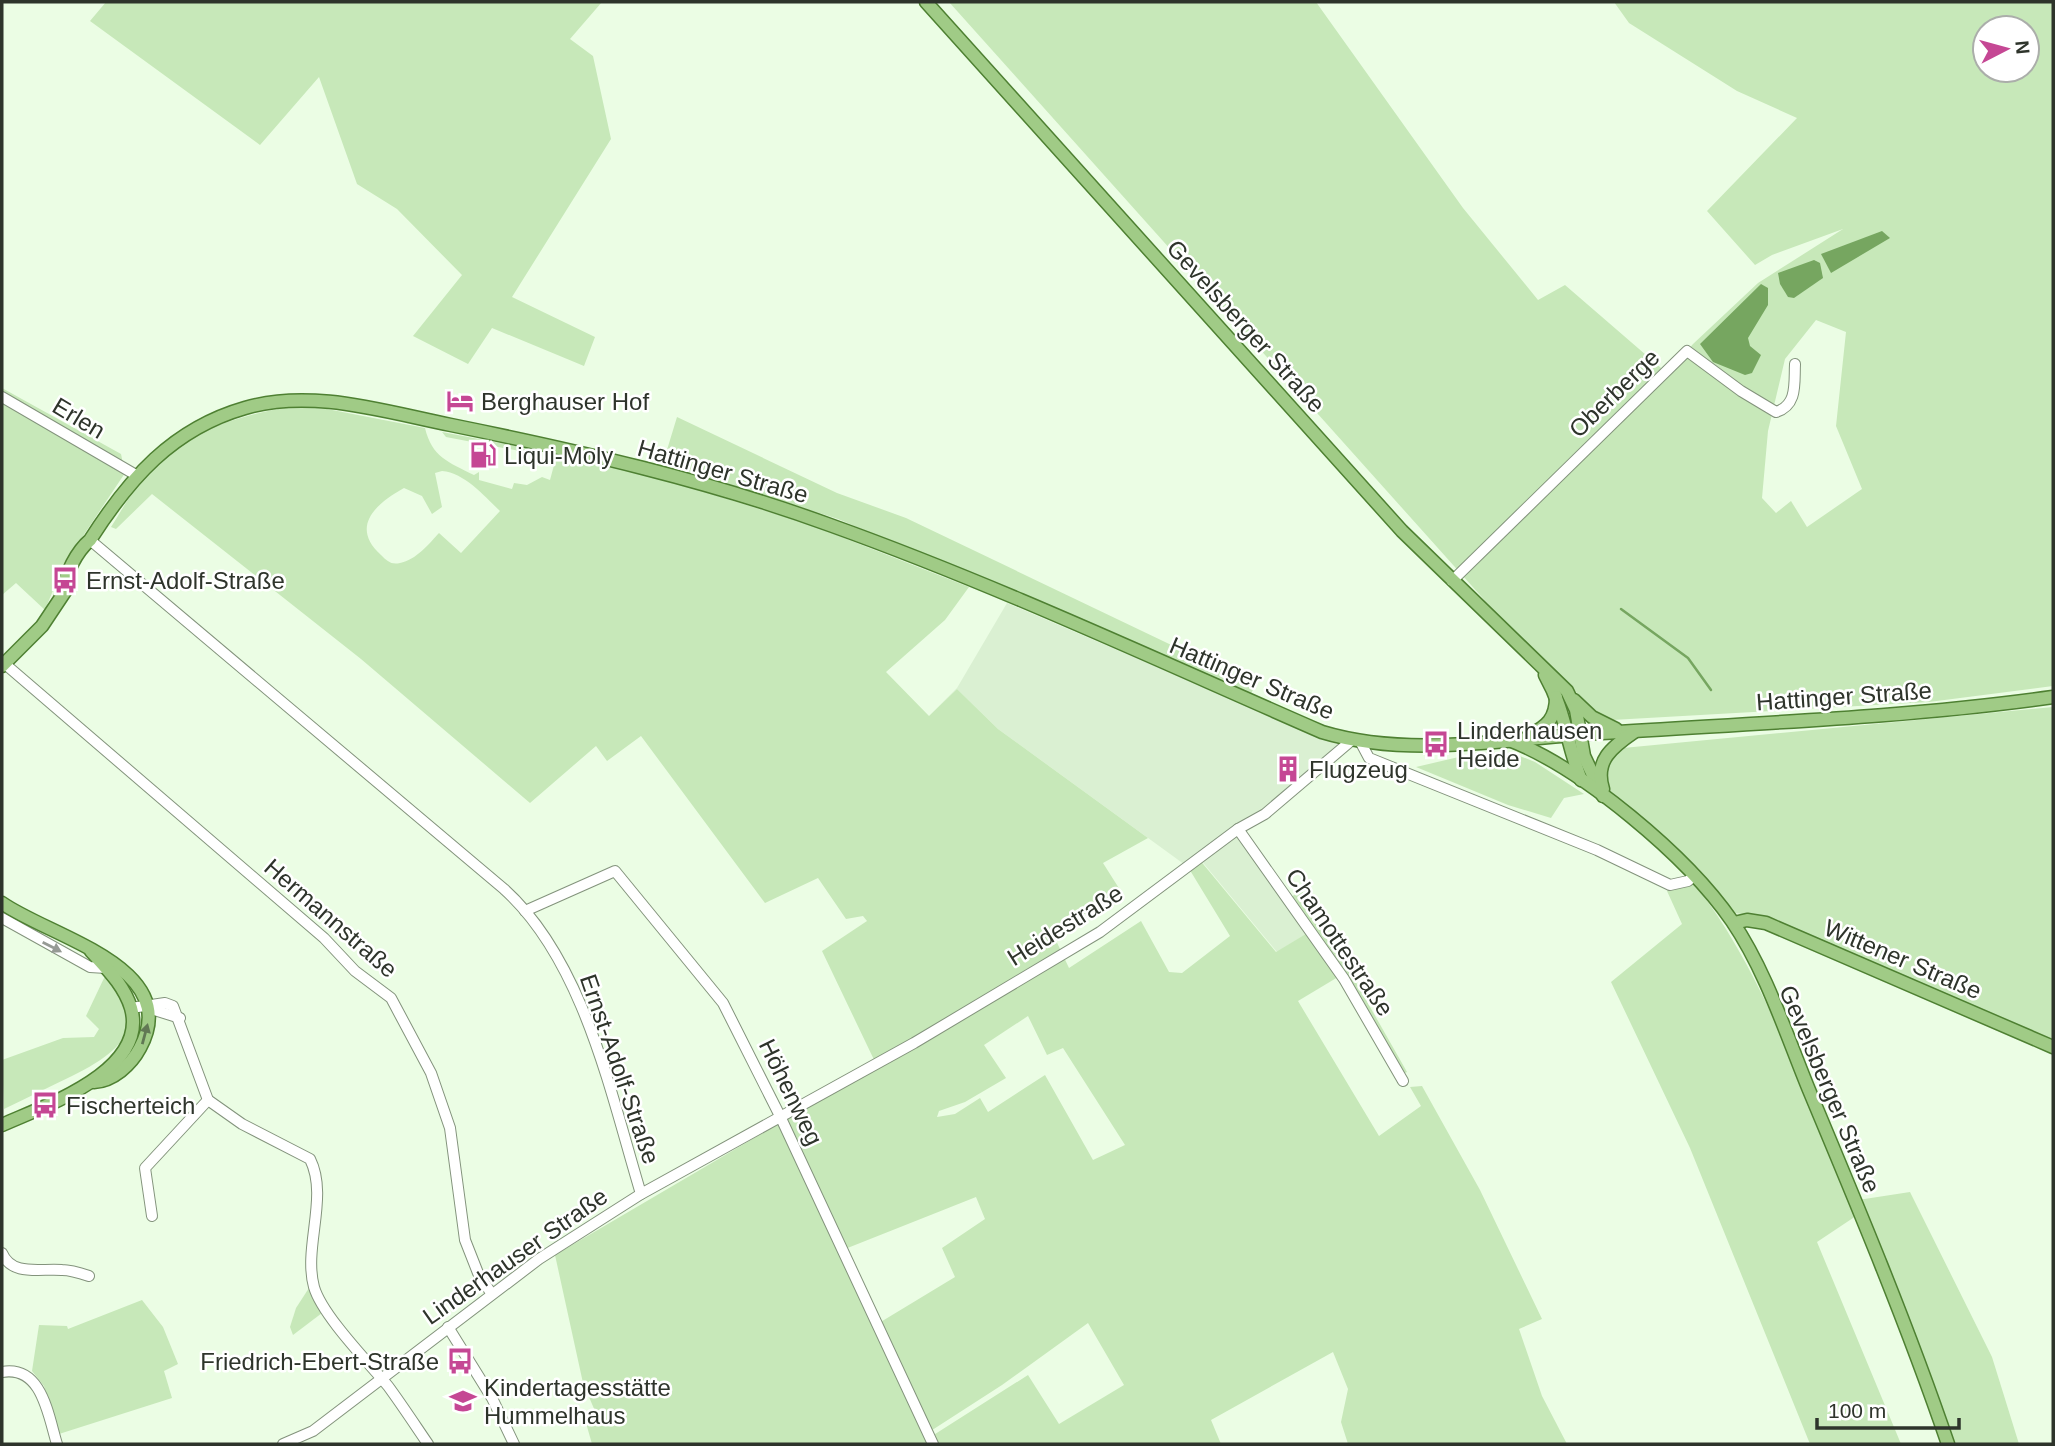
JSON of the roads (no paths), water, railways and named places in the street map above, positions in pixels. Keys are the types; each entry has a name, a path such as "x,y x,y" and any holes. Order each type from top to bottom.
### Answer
{"main road":[{"name":"Gevelsberger Straße","path":"926,2 1354,478 1452,581 1543,671 1559,682 1572,699 1573,735 1581,780"},
{"name":"Hattinger Straße","path":"4,665 42,626 64,591 71,585 88,553 90,540 136,475 184,434 212,419 247,407 288,401 331,402 503,435 678,476 831,525 1062,619 1322,732 1357,741 1436,744 1966,709 2053,697"},
{"name":"Gevelsberger Straße","path":"1543,671 1607,800"},
{"path":"1524,738 1547,726 1553,717 1556,693"},
{"path":"1572,699 1604,725 1623,732"},
{"path":"1607,800 1600,779 1602,760 1616,745 1637,731"},
{"name":"Gevelsberger Straße","path":"1505,739 1533,750 1607,800 1695,875 1734,923 1768,993 1891,1288 1948,1444"},
{"path":"2,903 31,922 106,956 132,977 148,1008 146,1032 136,1054 116,1074 2,1125"},
{"name":"Wittener Straße","path":"1734,923 1748,920 1766,923 2053,1048"},
{"path":"90,951 118,982 131,1008 132,1033 127,1046 94,1082"}],"street":[{"name":"Oberberge","path":"1452,581 1687,351 1741,391 1776,412 1786,408 1791,401 1795,365"},
{"name":"Erlen","path":"2,397 136,475"},
{"name":"Ernst-Adolf-Straße","path":"90,540 494,880 525,911 561,965 585,1017 641,1194"},
{"name":"Hermannstraße","path":"4,665 324,938 355,971 391,998 431,1073 446,1112 465,1240 478,1273 492,1293"},
{"name":"Heidestraße","path":"780,1116 914,1043 1100,932 1238,829 1265,814 1357,741"},
{"name":"Hattinger Straße","path":"1357,741 1369,758 1597,850 1670,885 1688,881 1695,875"},
{"name":"Chamottestraße","path":"1238,829 1344,979 1403,1081"},
{"name":"Höhenweg","path":"525,911 615,870 723,1003 780,1116 933,1444"},
{"path":"2,918 90,967 106,968"},
{"path":"131,1008 148,1008 165,1003 173,1006 180,1018 208,1100 242,1124 310,1159 316,1188 312,1278 318,1299 428,1444"},
{"path":"152,1216 145,1168 208,1100"},
{"name":"Linderhauser Straße","path":"283,1444 313,1431 492,1293 641,1194 780,1116"},
{"path":"2,1253 15,1267"},
{"path":"2,1273 15,1267 63,1270 89,1276"},
{"path":"448,1328 492,1398 514,1444"},
{"path":"2,1372 21,1372 34,1382 44,1400 57,1444"}],"waterway":[{"path":"1621,609 1688,658 1711,690"}],"place":[{"name":"Berghauser Hof","path":"460,401"},
{"name":"Liqui-Moly","path":"483,455"},
{"name":"Ernst-Adolf-Straße","path":"65,580"},
{"name":"Linderhausen Heide","path":"1436,744"},
{"name":"Flugzeug","path":"1288,769"},
{"name":"Fischerteich","path":"45,1105"},
{"name":"Friedrich-Ebert-Straße","path":"460,1361"},
{"name":"Kindertagesstätte Hummelhaus","path":"463,1401"}]}
